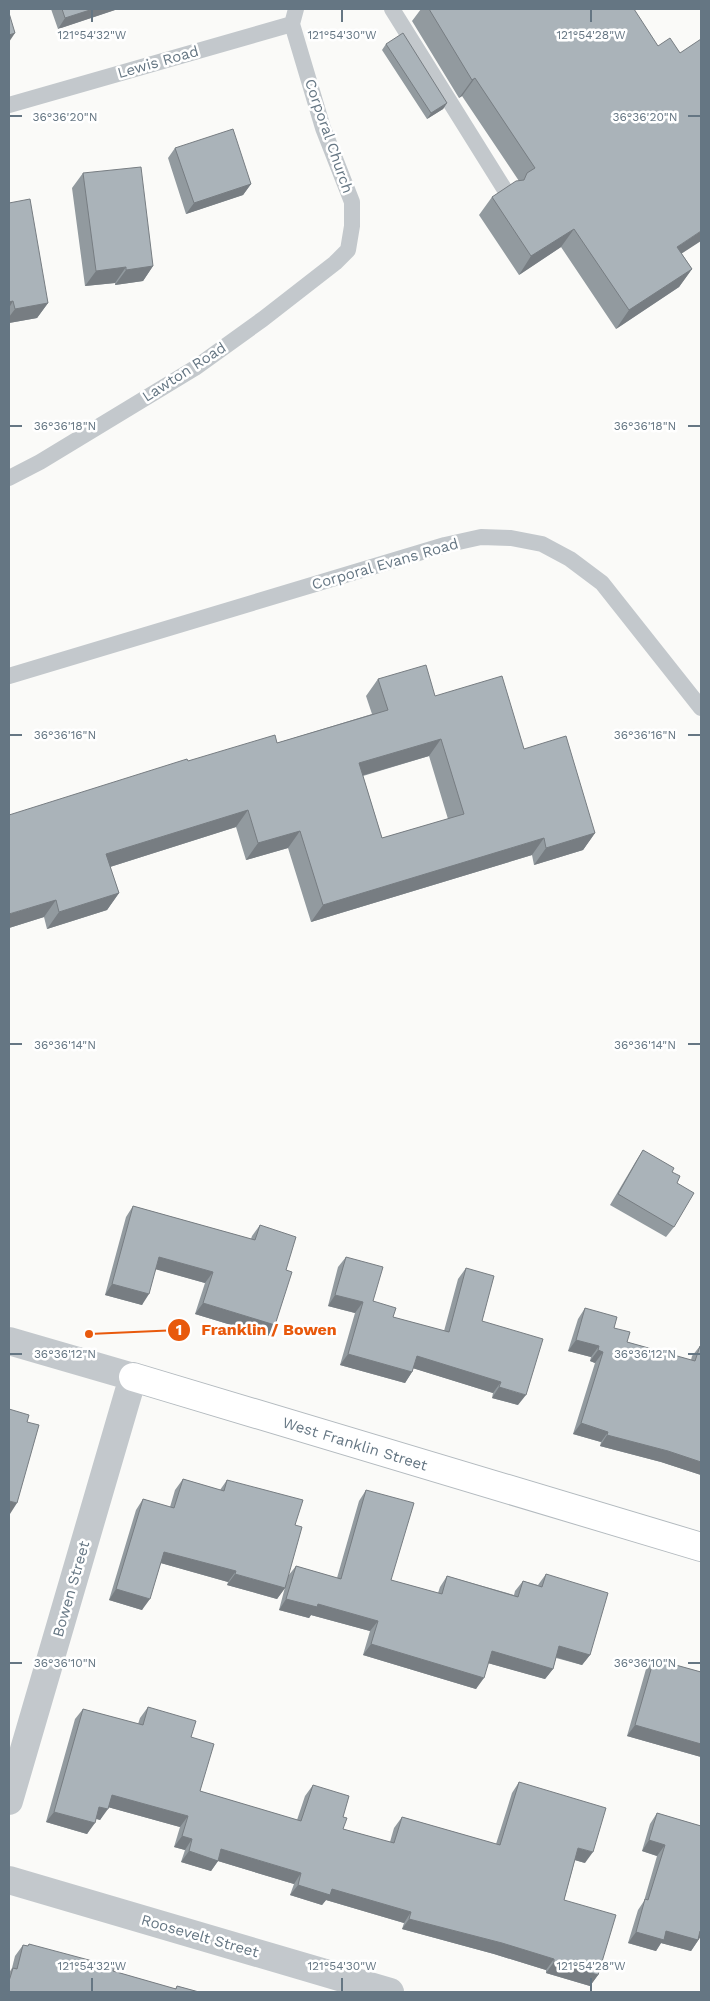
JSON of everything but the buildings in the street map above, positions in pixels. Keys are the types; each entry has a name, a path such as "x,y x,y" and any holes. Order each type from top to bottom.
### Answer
{"street":[{"name":"West Franklin Street","path":"9,1341 701,1547"},
{"name":"Bowen Street","path":"9,1801 133,1377"},
{"name":"Roosevelt Street","path":"9,1880 390,1992"}],"lane":[{"path":"392,9 505,190"},
{"name":"Lewis Road","path":"9,105 294,16"},
{"name":"Corporal Church","path":"294,16 323,128 352,202 352,226 348,250"},
{"name":"Lawton Road","path":"9,478 40,462 194,368 263,319 336,262 348,250"},
{"name":"Corporal Evans Road","path":"9,676 445,545 481,537 511,538 542,544 570,559 602,583 701,708"}],"place":[{"name":"Franklin / Bowen","path":"89,1334"}]}
